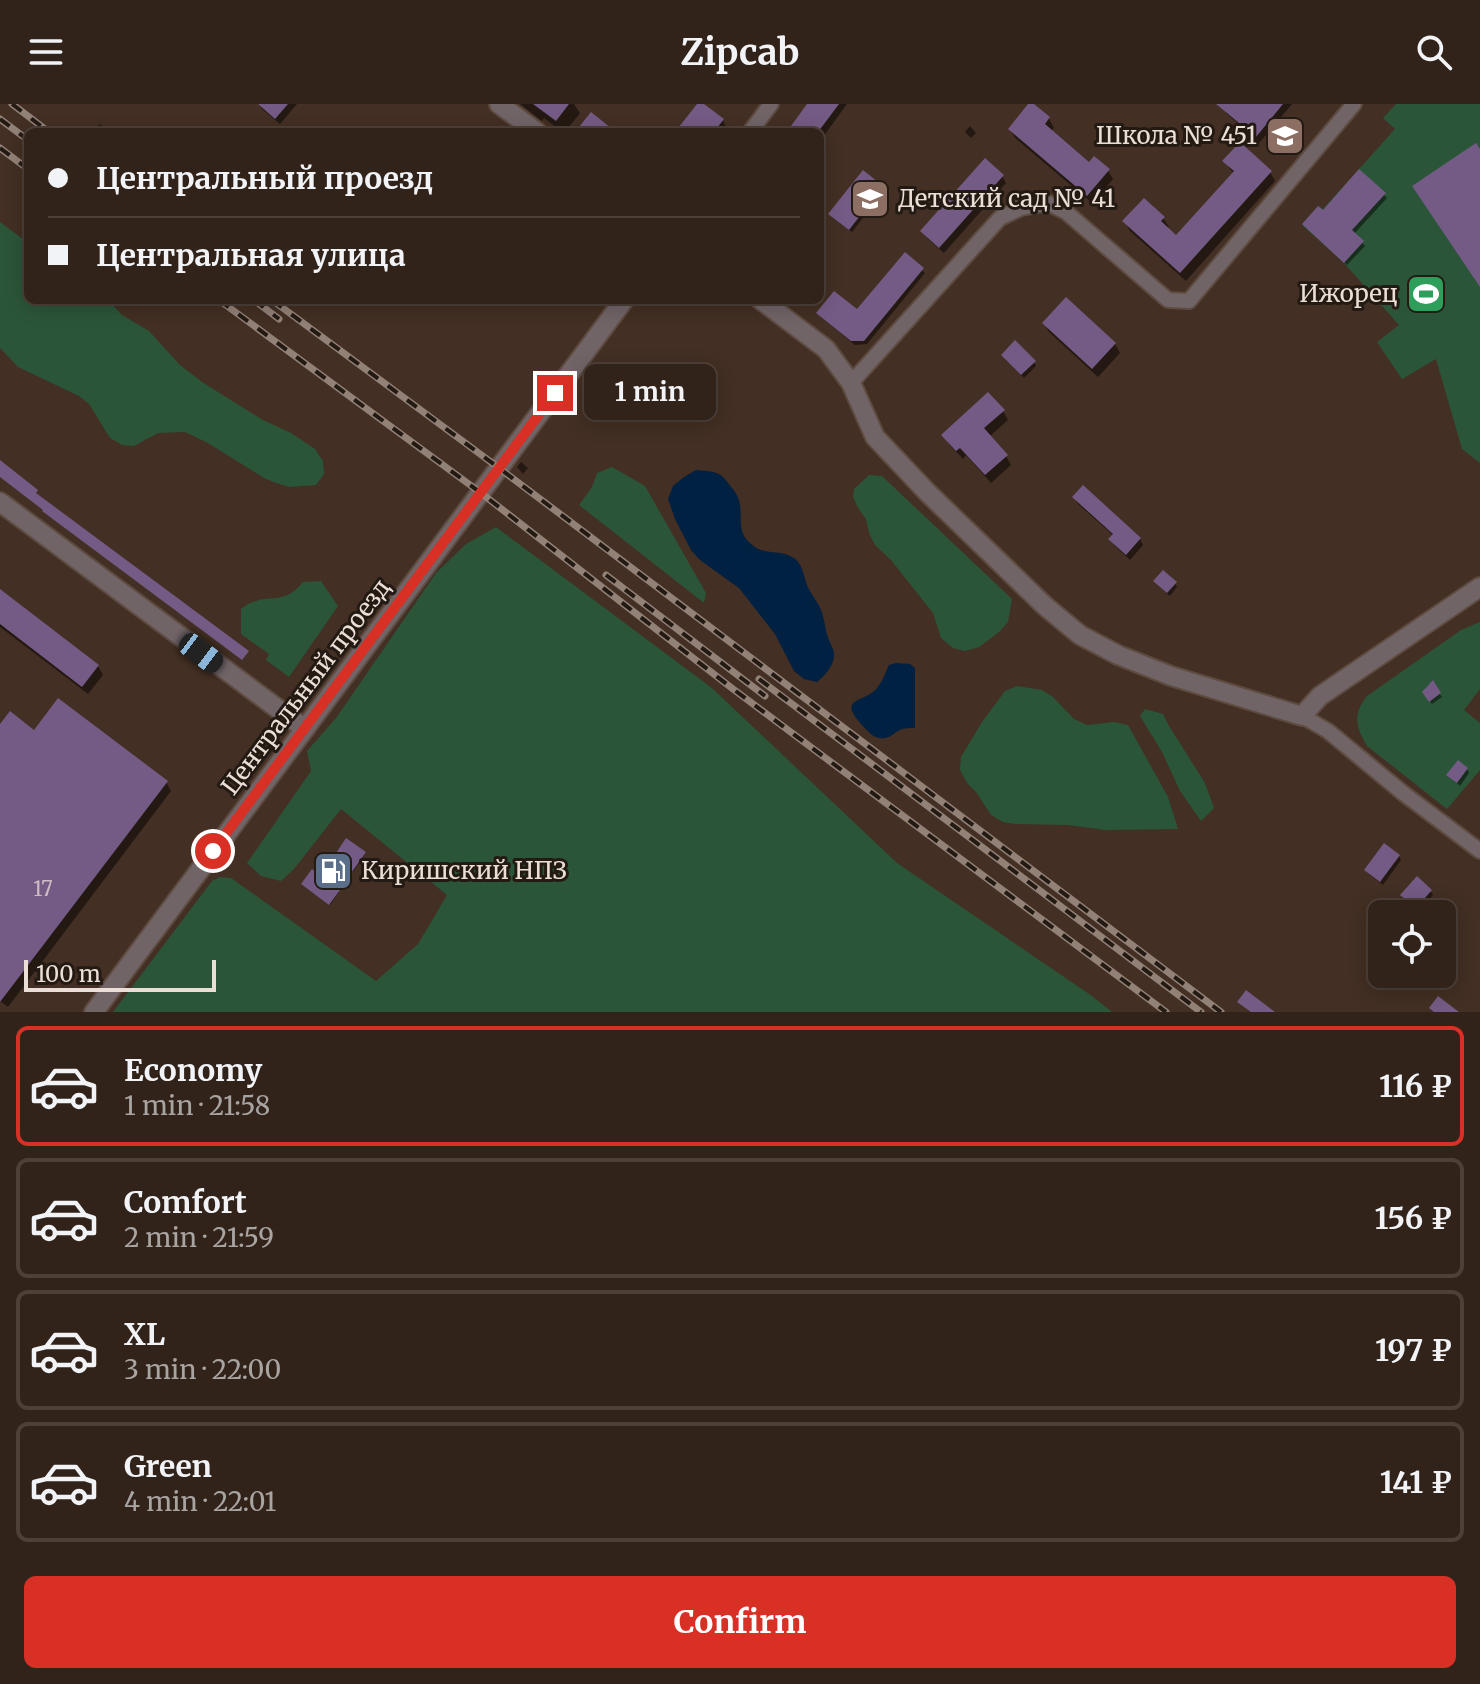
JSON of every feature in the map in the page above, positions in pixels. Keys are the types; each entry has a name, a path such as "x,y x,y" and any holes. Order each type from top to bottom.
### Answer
{"street":[{"path":"499,104 532,128"},
{"path":"753,128 771,104"},
{"path":"851,383 1000,218 1021,208 1048,203 1066,212 1168,300 1189,301 1354,104"},
{"name":"Центральный проезд","path":"94,1012 621,304"},
{"path":"766,304 826,349 851,383 875,437 927,492 1045,606 1080,635 1118,655 1171,676 1302,716 1328,731 1480,851"},
{"path":"0,502 305,729"},
{"path":"1302,716 1320,696 1480,588"}],"green space":[{"name":"Ижорец","path":"1396,104 1480,104 1480,463 1462,449 1436,359 1402,379 1377,342 1399,325 1344,263 1302,225 1318,206 1323,209 1395,129 1383,118"},
{"path":"0,222 24,240 24,304 112,304 122,315 149,331 180,365 202,382 315,449 323,461 324,474 316,485 289,487 264,478 185,432 158,433 134,446 122,445 110,438 89,404 79,396 18,367 0,348"},
{"path":"612,467 645,486 706,593 704,603 579,505 592,487 597,473"},
{"path":"869,475 882,476 1012,599 1008,622 979,647 965,651 953,648 941,638 933,613 891,560 875,545 866,519 853,497 854,489"},
{"path":"496,527 712,688 897,863 1112,1012 113,1012 212,881 220,877 231,878 376,981 418,944 447,895 341,809 281,881 261,876 247,863 311,771 307,751 336,718 436,573 466,544"},
{"path":"321,581 338,606 289,677 266,660 269,654 241,634 241,609 250,603 290,594 303,582"},
{"path":"1480,622 1480,689 1464,710 1480,723 1480,770 1447,809 1367,746 1358,727 1359,709 1367,696 1461,630"},
{"path":"1017,686 1042,690 1074,719 1087,725 1114,722 1128,725 1168,797 1178,829 1106,830 1067,825 1015,824 991,815 960,770 961,757 1005,691"},
{"path":"1145,709 1163,714 1205,783 1214,808 1201,821 1180,791 1162,752 1140,716"}],"water":[{"path":"696,470 717,473 728,482 739,500 742,532 753,546 786,554 799,563 821,610 834,652 830,668 817,682 804,679 794,671 775,634 739,588 691,550 668,499 673,486"},
{"path":"910,664 915,668 915,728 902,729 879,738 868,732 856,717 852,705 872,693 889,665"}],"building":[{"path":"258,104 288,104 275,119"},
{"path":"533,104 569,104 556,121"},
{"path":"697,104 704,104 724,119 717,128 678,128"},
{"path":"807,104 839,104 821,128 791,126"},
{"path":"1028,104 1034,104 1050,117 1045,124 1089,162 1094,156 1110,169 1087,196 1008,129"},
{"path":"1216,104 1283,104 1256,137"},
{"path":"591,112 611,128 578,128"},
{"path":"1240,142 1272,171 1180,273 1122,221 1144,198 1165,217 1161,221 1176,235 1234,171 1222,161"},
{"path":"1476,143 1480,149 1480,287 1412,186"},
{"path":"985,158 1004,175 939,248 920,231"},
{"path":"1359,169 1386,193 1352,230 1364,241 1344,263 1302,224 1318,206 1323,210"},
{"path":"863,170 883,186 849,230 828,214"},
{"path":"905,252 924,268 864,341 851,341 816,313 834,291 857,309"},
{"path":"1066,297 1116,343 1092,369 1042,323"},
{"path":"1015,340 1036,361 1021,375 1001,355"},
{"path":"988,392 1005,410 984,428 1008,455 985,475 960,448 956,451 941,435"},
{"path":"0,460 38,490 36,493 249,651 242,660 0,477"},
{"path":"1083,485 1141,538 1126,555 1108,539 1113,534 1072,497"},
{"path":"1163,570 1177,582 1167,593 1153,581"},
{"path":"0,589 99,665 82,687 0,624"},
{"path":"1433,680 1441,693 1429,702 1422,692"},
{"path":"58,698 168,781 0,1002 0,724 10,711 34,730"},
{"path":"1458,760 1468,768 1457,783 1446,775"},
{"name":"Киришский НПЗ","path":"346,838 366,852 352,872 345,867 332,884 340,890 329,905 301,884 312,869 321,876"},
{"path":"1384,843 1400,855 1380,882 1364,870"},
{"path":"1417,876 1432,890 1423,900 1406,900 1400,895"},
{"path":"1246,990 1275,1012 1251,1012 1237,1002"},
{"path":"1438,996 1459,1012 1434,1012 1429,1008"}],"railway":[{"path":"12,104 44,128"},
{"path":"0,119 24,137"},
{"path":"0,148 24,166"},
{"path":"224,304 481,493 733,689 1166,1012"},
{"path":"259,304 279,319"},
{"path":"277,304 1221,1012"},
{"path":"606,575 765,696"},
{"path":"759,679 1201,1012"}],"place":[{"name":"Школа № 451","path":"1285,136"},
{"name":"Детский сад № 41","path":"870,199"},
{"name":"Ижорец","path":"1426,294"},
{"name":"Киришский НПЗ","path":"333,871"}],"route":[{"path":"213,851 555,393"}]}
